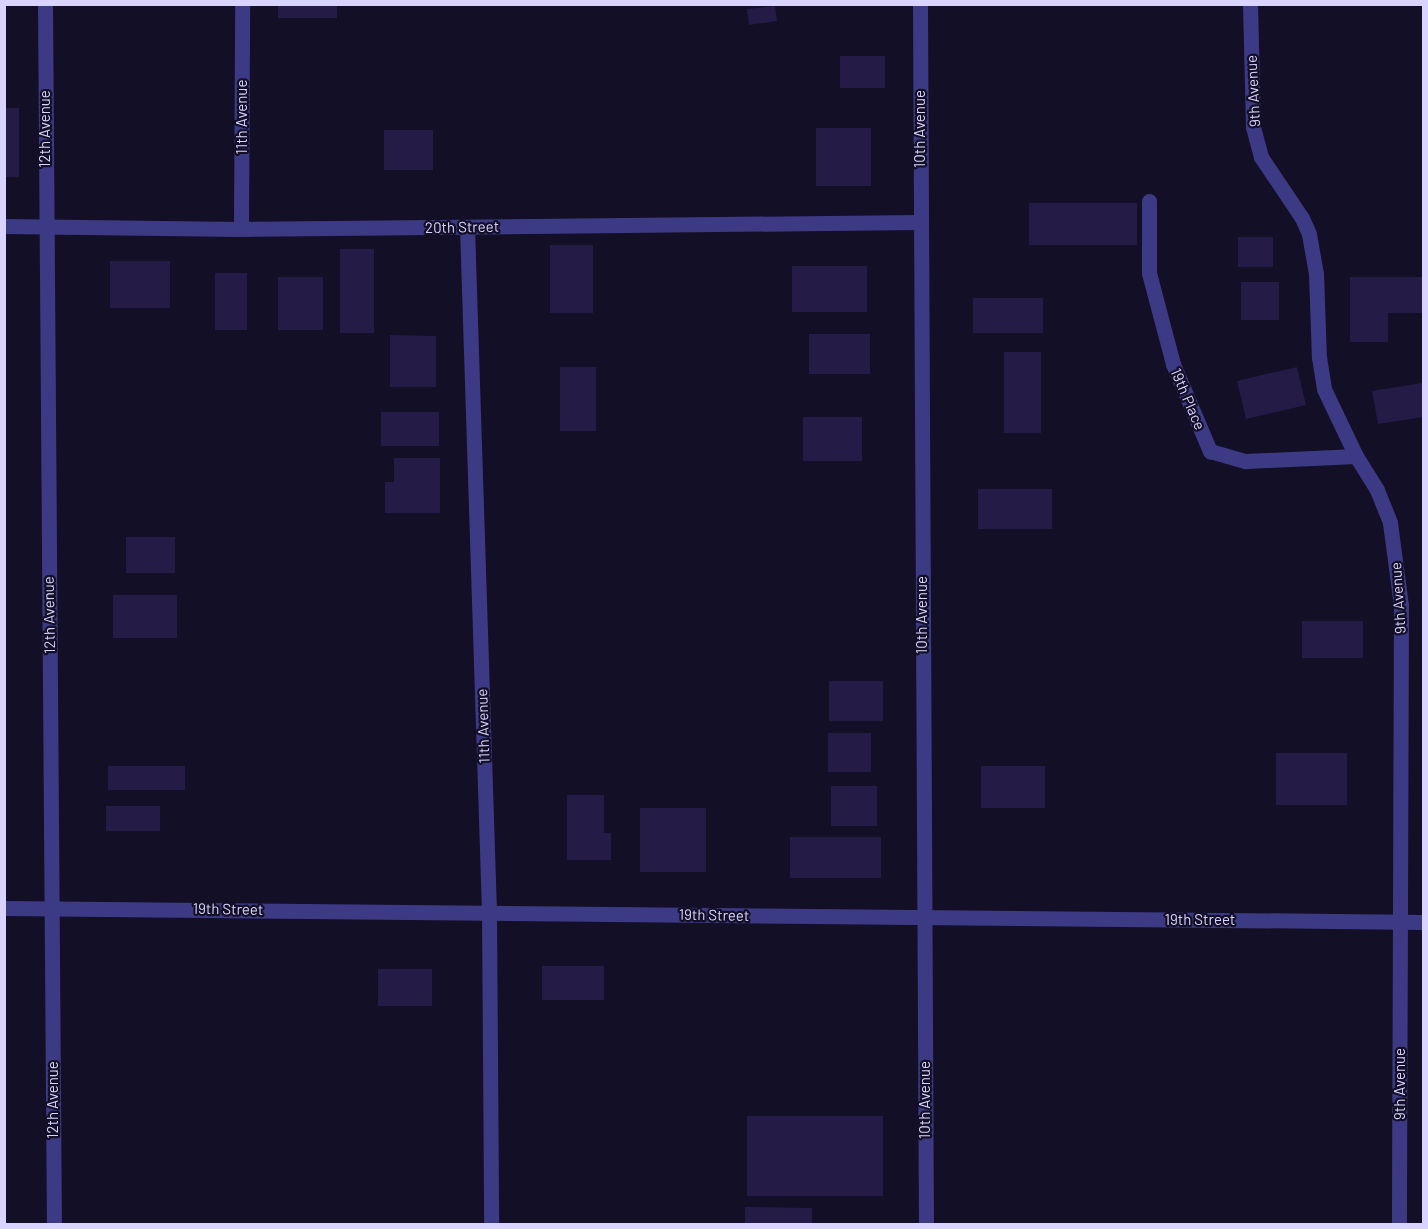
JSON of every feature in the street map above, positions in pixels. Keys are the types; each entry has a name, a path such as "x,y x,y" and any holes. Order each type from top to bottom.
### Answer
{"street":[{"name":"12th Avenue","path":"45,4 54,1224"},
{"name":"11th Avenue","path":"241,229 242,4"},
{"name":"10th Avenue","path":"920,4 919,222 926,1224"},
{"name":"9th Avenue","path":"1250,4 1253,127 1261,157 1302,218 1309,234 1316,273 1319,357 1324,390 1356,456 1377,490 1390,523 1401,605 1399,1224"},
{"name":"19th Place","path":"1149,201 1149,273 1173,364 1210,451 1246,461 1356,456"},
{"name":"20th Street","path":"4,225 241,229 919,222"},
{"name":"11th Avenue","path":"467,227 489,912 491,1224"},
{"name":"19th Street","path":"4,908 1424,922"}],"building":[{"path":"278,4 337,4 337,18 278,18"},
{"path":"775,6 777,21 749,25 747,9"},
{"path":"840,56 885,56 885,88 840,88"},
{"path":"4,108 19,108 19,177 4,177"},
{"path":"816,128 871,128 871,186 816,186"},
{"path":"384,130 433,130 433,170 384,170"},
{"path":"1029,203 1137,203 1137,245 1029,245"},
{"path":"1238,237 1273,237 1273,267 1238,267"},
{"path":"550,245 593,245 593,313 550,313"},
{"path":"340,249 374,249 374,333 340,333"},
{"path":"110,261 170,261 170,308 110,308"},
{"path":"792,266 867,266 867,312 792,312"},
{"path":"215,273 247,273 247,330 215,330"},
{"path":"278,277 323,277 323,330 278,330"},
{"path":"1350,277 1423,277 1423,313 1388,313 1388,342 1350,342"},
{"path":"1241,282 1279,282 1279,320 1241,320"},
{"path":"973,298 1043,298 1043,333 973,333"},
{"path":"809,334 870,334 870,374 809,374"},
{"path":"390,335 436,336 436,387 390,387"},
{"path":"1004,352 1041,352 1041,433 1004,433"},
{"path":"560,367 596,367 596,431 560,431"},
{"path":"1297,367 1306,405 1246,419 1237,381"},
{"path":"1422,383 1424,417 1378,424 1372,391"},
{"path":"381,412 439,412 439,446 381,446"},
{"path":"803,417 862,417 862,461 803,461"},
{"path":"394,458 440,458 440,513 385,513 385,482 394,482"},
{"path":"978,489 1052,489 1052,529 978,529"},
{"path":"126,537 175,537 175,573 126,573"},
{"path":"113,595 177,595 177,638 113,638"},
{"path":"1302,621 1363,621 1363,658 1302,658"},
{"path":"829,681 883,681 883,721 829,721"},
{"path":"828,733 871,733 871,772 828,772"},
{"path":"1276,753 1347,753 1347,805 1276,805"},
{"path":"108,766 185,766 185,790 108,790"},
{"path":"981,766 1045,766 1045,808 981,808"},
{"path":"831,786 877,786 877,826 831,826"},
{"path":"567,795 604,795 604,833 611,833 611,860 567,860"},
{"path":"106,806 160,806 160,831 106,831"},
{"path":"640,808 706,808 706,872 640,872"},
{"path":"790,837 881,837 881,878 790,878"},
{"path":"542,966 604,966 604,1000 542,1000"},
{"path":"378,969 432,969 432,1006 378,1006"},
{"path":"747,1116 883,1116 883,1196 747,1196"},
{"path":"745,1207 812,1208 812,1224 745,1224"}]}
